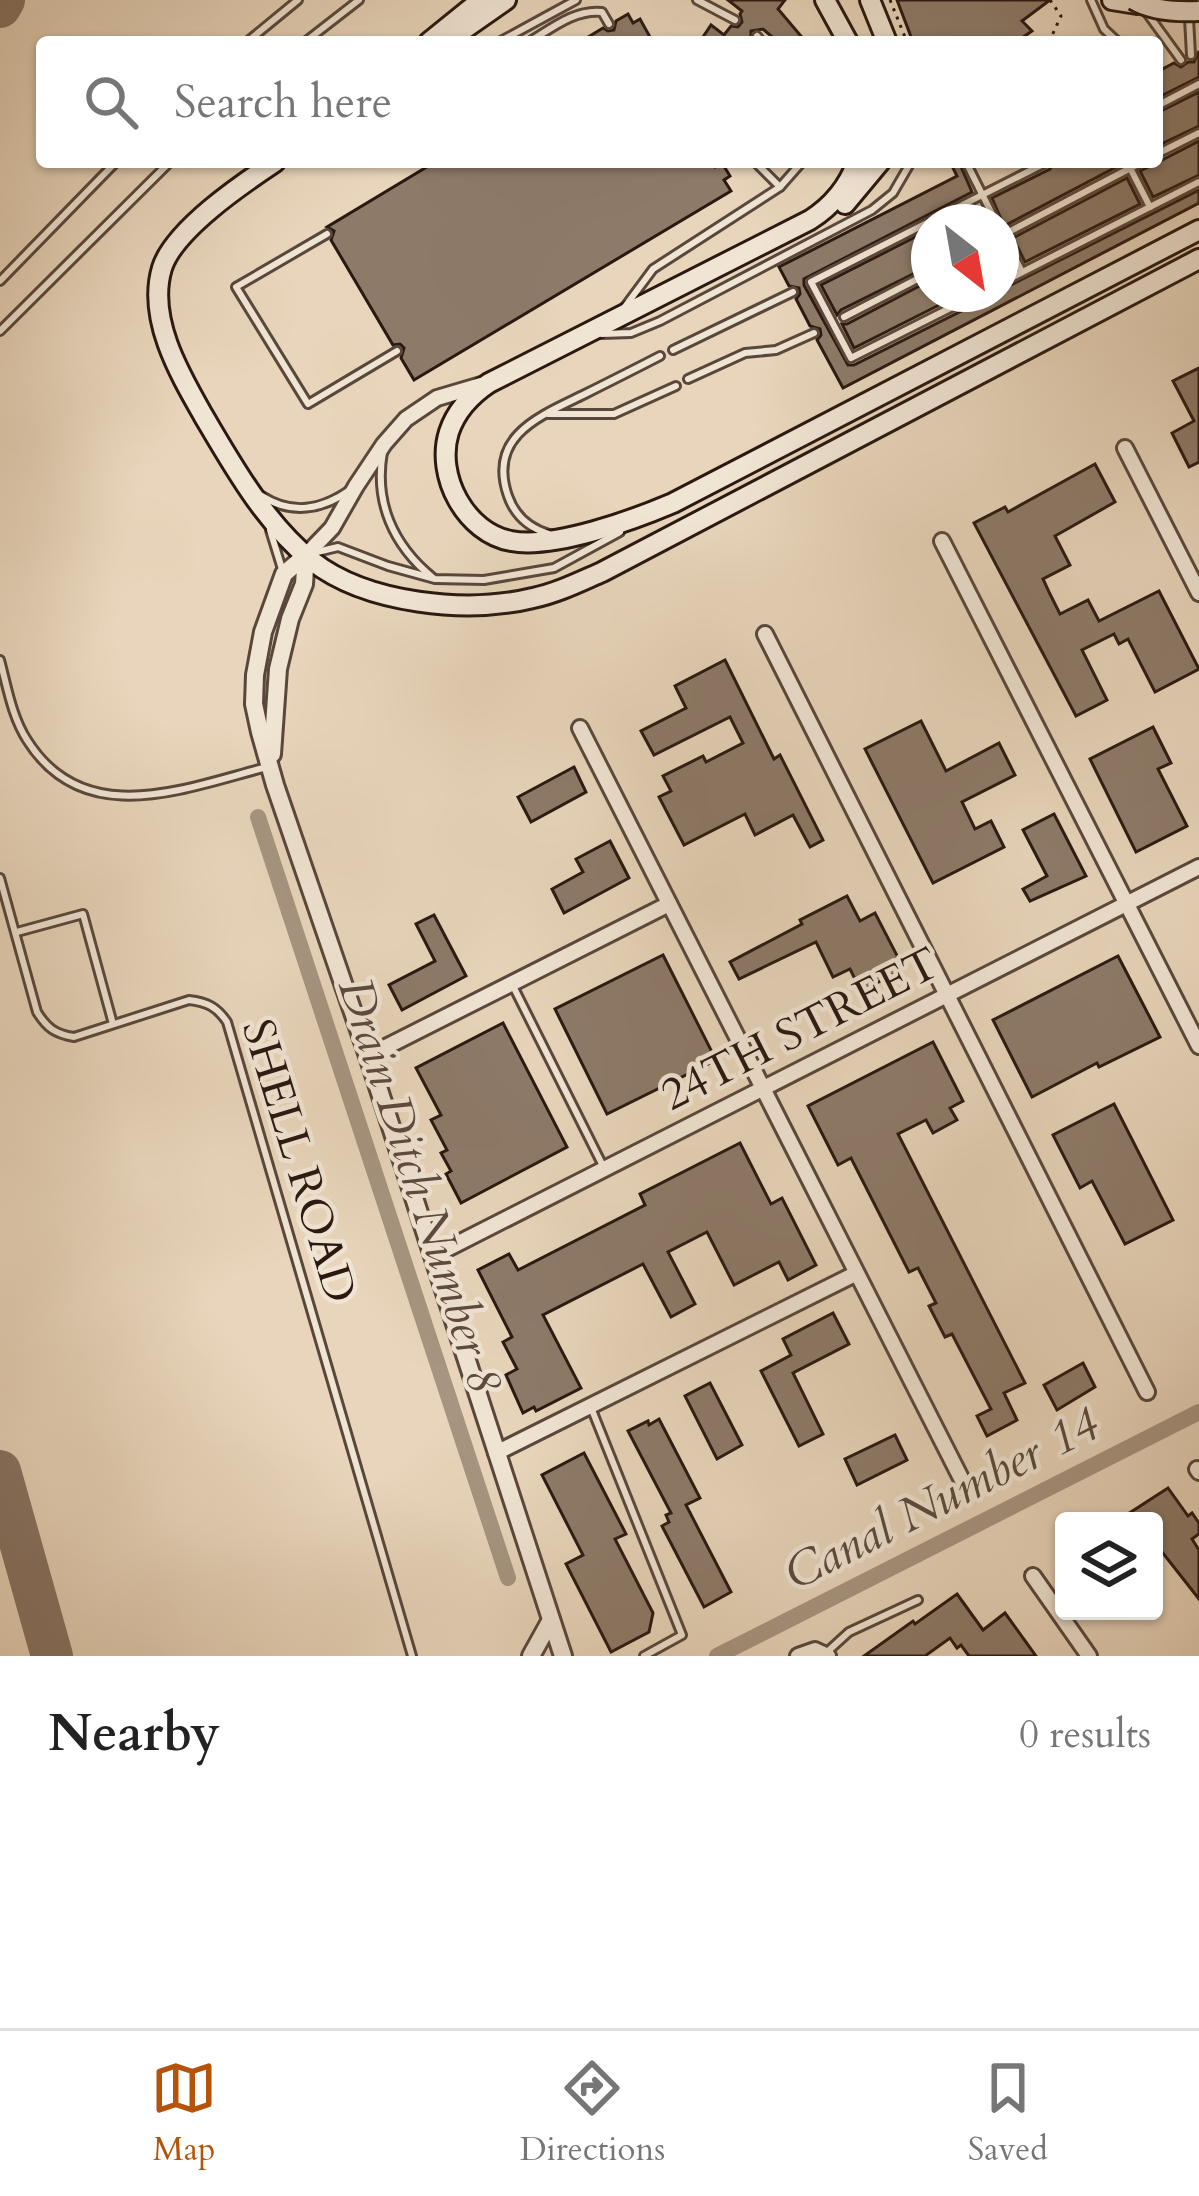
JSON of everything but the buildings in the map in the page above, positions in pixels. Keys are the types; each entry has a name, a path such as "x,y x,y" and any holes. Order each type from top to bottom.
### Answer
{"main road":[{"path":"437,36 482,0"},
{"path":"455,36 506,0"},
{"path":"825,0 845,36"},
{"path":"870,0 885,36"},
{"path":"1112,0 1199,11"},
{"path":"269,168 204,215 175,245 162,268 163,333 174,364 263,509 306,555 344,580 404,598 477,605 512,602 550,594 602,572 1199,259"},
{"path":"855,168 848,184 821,214 470,396 448,434 447,463 456,496 474,523 504,540 542,542 613,526 659,509 1199,230"},
{"path":"765,243 843,205 875,168"}],"street":[{"path":"489,383 457,391 406,419 356,485 332,528 284,574 262,632 254,704 270,766 563,1656"},
{"path":"1125,448 1199,593"},
{"path":"942,541 1199,1046"},
{"path":"270,766 278,669 304,584 306,555"},
{"path":"765,634 1147,1392"},
{"path":"580,728 965,1488"},
{"name":"24TH STREET","path":"434,1256 1199,867"},
{"path":"368,1056 668,904"},
{"path":"496,1454 855,1274"},
{"path":"1033,1576 1089,1656"},
{"path":"531,1656 551,1620"},
{"path":"798,1656 815,1650 827,1654"}],"lane":[{"path":"255,36 298,0"},
{"path":"313,36 359,0"},
{"path":"510,36 576,0"},
{"path":"698,0 735,20"},
{"path":"1091,0 1103,29 1111,36"},
{"path":"1188,0 1191,55"},
{"path":"1136,1 1163,36"},
{"path":"540,36 590,11 602,12 610,24"},
{"path":"1163,36 1181,59"},
{"path":"1163,103 1199,84"},
{"path":"1163,151 1199,133"},
{"path":"0,281 110,168"},
{"path":"0,331 164,168"},
{"path":"761,168 780,188"},
{"path":"618,316 653,269 780,188 797,168"},
{"path":"580,336 632,332 660,321 872,210 892,193 907,168"},
{"path":"968,168 987,204"},
{"path":"964,204 1035,168"},
{"path":"1019,225 1123,168"},
{"path":"1130,168 1150,207"},
{"path":"1019,274 1199,182"},
{"path":"911,231 812,282 851,358 942,312"},
{"path":"327,234 236,286 308,404 397,351"},
{"path":"1019,266 1022,272"},
{"path":"844,317 911,282"},
{"path":"673,350 793,292"},
{"path":"688,379 745,353 776,350 814,333"},
{"path":"570,536 552,535 519,516 506,490 509,448 538,416 661,356"},
{"path":"538,416 614,414 676,386"},
{"path":"384,444 379,475 387,520 414,562 435,579"},
{"path":"245,483 274,504 296,509 328,502 356,485"},
{"path":"263,509 284,574"},
{"path":"306,555 338,547 435,579 484,580 554,568 659,509"},
{"path":"0,660 24,737 52,769 85,790 137,797 270,766"},
{"name":"SHELL ROAD","path":"0,878 37,1012 58,1034 74,1037 189,1000 215,1007 227,1022 412,1656"},
{"path":"15,932 82,914 113,1024"},
{"path":"512,983 605,1169"},
{"path":"591,1406 682,1635 644,1656"},
{"path":"827,1654 849,1632 918,1600"}],"path":[{"path":"890,0 905,36"},
{"path":"1050,0 1061,16 1052,36"}],"waterway":[{"name":"Drain Ditch Number 8","path":"258,817 508,1578"},
{"name":"Canal Number 14","path":"717,1656 1199,1412"}],"taxiway":[{"path":"0,7 4,0"},
{"path":"0,1471 52,1656"}]}
